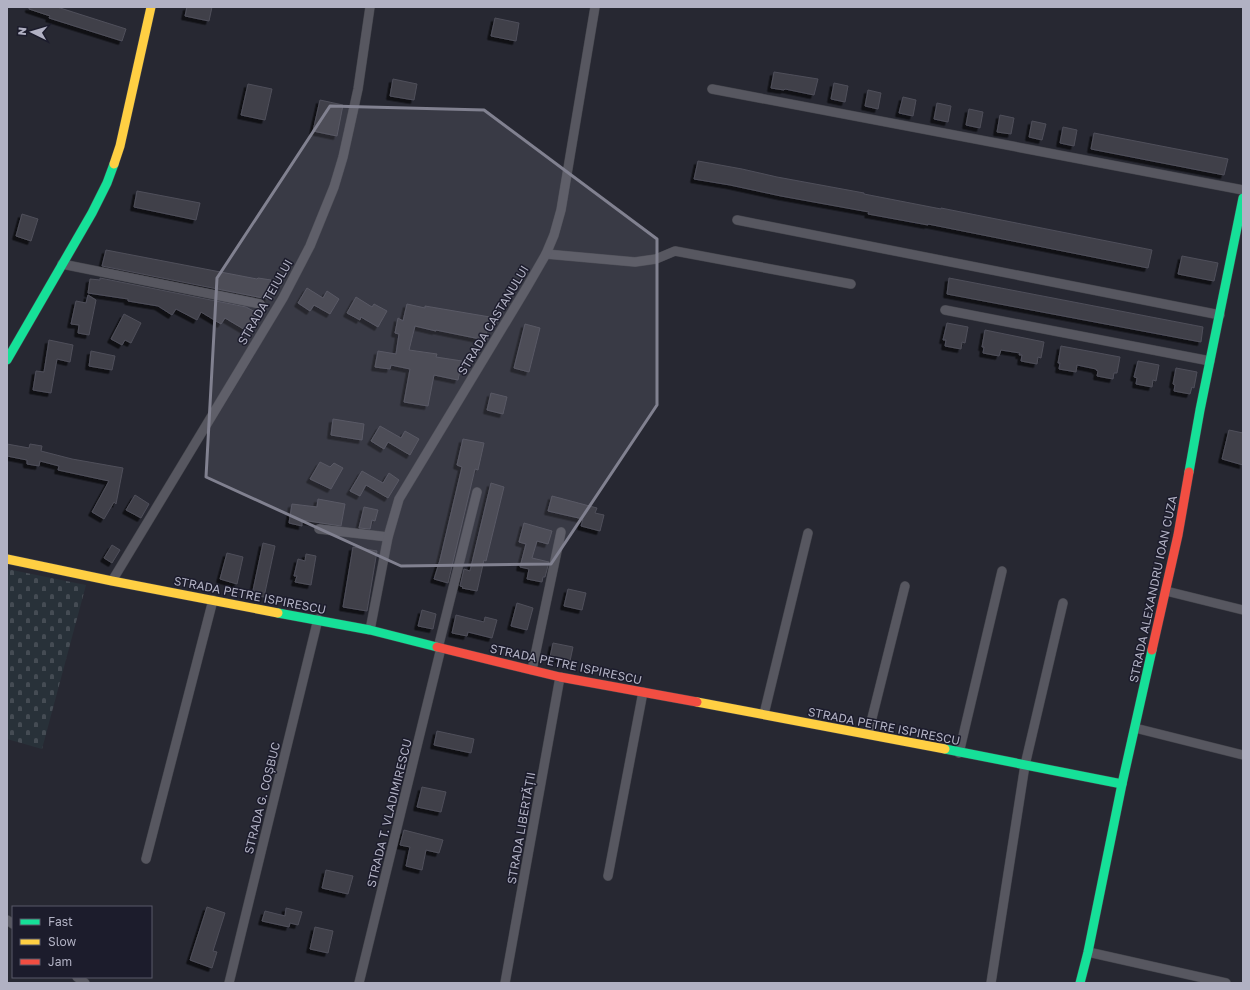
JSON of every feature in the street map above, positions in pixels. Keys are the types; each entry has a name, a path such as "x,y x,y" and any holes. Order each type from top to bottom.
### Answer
{"street":[{"path":"7,360 95,207 107,183 114,164 138,68 151,7"},
{"name":"STRADA TEIULUI","path":"112,581 283,298 310,246 334,187 342,157 358,89 370,7"},
{"name":"STRADA CASTANULUI","path":"370,630 388,537 399,499 546,254 554,235 561,210 595,7"},
{"path":"712,88 1243,190"},
{"name":"STRADA ALEXANDRU IOAN CUZA","path":"1080,983 1088,952 1122,784 1178,535 1210,361 1243,198"},
{"path":"737,220 1220,315"},
{"path":"546,254 635,262 656,259 675,251 851,284"},
{"path":"62,264 260,304"},
{"path":"946,310 1210,361"},
{"name":"STRADA T. VLADIMIRESCU","path":"359,983 477,492"},
{"path":"319,529 388,537"},
{"path":"532,670 561,532"},
{"path":"764,714 808,533"},
{"name":"STRADA PETRE ISPIRESCU","path":"7,559 112,581 370,630 560,677 764,714 1122,784"},
{"path":"959,752 1002,571"},
{"path":"868,734 905,586"},
{"path":"1166,591 1243,610"},
{"path":"146,859 213,600"},
{"path":"991,983 1025,765 1063,603"},
{"name":"STRADA G. COȘBUC","path":"229,983 318,619"},
{"name":"STRADA LIBERTĂȚII","path":"505,983 560,677"},
{"path":"608,876 643,692"},
{"path":"1135,728 1243,755"},
{"path":"1088,952 1226,983"}],"highlighted area":[{"path":"330,106 484,110 657,239 657,405 551,564 401,566 206,477 217,278"}],"green space":[{"path":"7,569 86,585 42,749 7,739"}],"building":[{"path":"29,7 57,7 126,29 122,41 49,18 50,16 29,9"},
{"path":"187,7 212,7 209,21 185,16"},
{"path":"495,18 519,23 516,41 491,36"},
{"path":"774,72 818,79 814,95 785,89 771,88"},
{"path":"393,79 417,84 414,100 390,96"},
{"path":"834,83 848,86 845,102 831,99"},
{"path":"248,84 272,89 265,120 241,115"},
{"path":"868,90 881,93 878,109 865,106"},
{"path":"903,97 916,100 913,116 899,113"},
{"path":"320,100 343,105 337,136 313,131"},
{"path":"937,103 951,106 948,122 934,119"},
{"path":"969,109 983,112 980,128 966,125"},
{"path":"1000,115 1014,118 1011,134 997,132"},
{"path":"1032,121 1046,124 1042,140 1029,137"},
{"path":"1063,127 1077,130 1074,146 1060,143"},
{"path":"1094,133 1228,159 1224,175 1091,149"},
{"path":"698,161 1152,250 1148,268 928,224 868,214 869,212 694,179"},
{"path":"137,191 200,203 196,220 134,207"},
{"path":"22,214 38,219 31,241 16,236"},
{"path":"106,250 257,279 271,280 268,299 102,266"},
{"path":"1182,256 1218,263 1214,281 1178,274"},
{"path":"100,278 246,307 257,313 247,331 225,318 221,324 201,312 197,320 176,309 172,315 158,306 128,301 128,299 88,293 90,279 100,280"},
{"path":"949,278 1203,327 1201,342 947,294"},
{"path":"307,288 323,298 327,291 339,299 330,314 314,305 310,311 298,303"},
{"path":"88,295 96,300 89,335 78,333 79,325 71,324 76,301 86,303"},
{"path":"356,297 372,307 374,304 387,311 378,327 361,317 360,320 347,313"},
{"path":"407,304 490,317 485,340 415,326 409,350 437,354 436,357 462,361 458,380 434,375 428,406 404,402 410,369 391,365 390,369 375,367 378,351 396,354 399,334 395,333 398,318 403,321"},
{"path":"124,314 141,323 131,343 125,340 122,345 111,339"},
{"path":"947,323 968,327 965,343 962,342 961,349 945,346 946,340 943,340"},
{"path":"525,324 540,328 529,372 514,368"},
{"path":"985,330 1044,342 1041,358 1038,357 1037,364 1021,361 1022,355 1019,355 1020,353 1001,350 999,356 983,353 984,347 982,347"},
{"path":"49,340 73,345 70,362 57,359 51,393 33,390 36,371 44,372"},
{"path":"1061,346 1120,357 1117,373 1114,373 1113,379 1097,376 1098,371 1096,369 1077,365 1076,372 1059,369 1060,363 1058,363"},
{"path":"91,351 115,356 112,370 89,366"},
{"path":"1138,361 1159,365 1156,381 1153,380 1152,387 1136,384 1137,378 1134,377"},
{"path":"1176,368 1197,372 1194,388 1192,387 1190,394 1174,391 1175,385 1173,384"},
{"path":"491,393 507,397 503,414 487,410"},
{"path":"333,419 364,424 362,440 331,435"},
{"path":"380,426 401,438 405,431 419,439 410,455 388,442 384,449 371,441"},
{"path":"1229,430 1243,433 1243,465 1222,459"},
{"path":"463,439 484,443 478,470 475,469 448,583 434,579 440,560 462,467 457,465"},
{"path":"7,444 29,448 30,444 42,446 41,451 72,459 123,468 116,504 114,502 104,519 92,512 109,481 58,470 59,466 40,461 39,466 27,464 27,460 7,456"},
{"path":"320,462 330,467 334,463 343,468 331,489 310,479"},
{"path":"362,471 383,483 389,473 399,480 388,498 366,485 360,496 350,491"},
{"path":"491,483 504,487 486,561 484,560 477,591 462,588 463,587 460,586 464,569 470,571"},
{"path":"135,495 149,504 141,518 126,510"},
{"path":"552,496 597,508 595,513 604,515 600,531 581,526 583,519 548,511"},
{"path":"318,499 345,504 341,526 302,520 302,526 289,523 292,504 317,507"},
{"path":"364,507 378,510 375,521 372,520 370,529 359,528"},
{"path":"524,523 552,531 548,544 537,541 532,558 549,562 542,582 527,579 529,569 520,567 526,544 519,542"},
{"path":"263,543 275,546 264,597 252,595"},
{"path":"112,545 120,550 112,563 104,558"},
{"path":"353,547 377,551 367,611 343,607"},
{"path":"227,553 243,557 237,584 220,579"},
{"path":"306,554 316,556 311,585 295,582 297,576 294,576 298,559 305,561"},
{"path":"568,589 586,593 582,610 564,606"},
{"path":"517,603 533,608 527,630 511,626"},
{"path":"422,610 436,614 433,629 418,626"},
{"path":"456,615 484,622 485,617 497,620 492,638 468,632 467,636 452,633"},
{"path":"553,643 573,647 570,661 550,657"},
{"path":"437,731 474,739 471,753 434,745"},
{"path":"422,787 446,792 441,812 417,807"},
{"path":"404,830 443,840 439,853 426,850 422,870 406,866 410,847 400,845"},
{"path":"326,870 353,876 348,894 322,888"},
{"path":"207,907 225,913 213,951 217,952 212,968 190,960"},
{"path":"286,908 302,912 298,925 290,923 289,927 262,921 265,911 285,916"},
{"path":"315,927 333,931 328,953 310,949"}],"traffic: fast":[{"path":"7,360 92,213 107,183 114,164"},
{"path":"1189,472 1243,198"},
{"path":"278,613 370,630 437,647"},
{"path":"1080,983 1088,952 1122,784 1152,650"},
{"path":"945,749 1122,784"}],"traffic: slow":[{"path":"114,164 120,146 151,7"},
{"path":"7,559 278,613"},
{"path":"697,702 945,749"}],"traffic: jam":[{"path":"1152,650 1178,535 1189,472"},
{"path":"437,647 560,677 697,702"}]}
